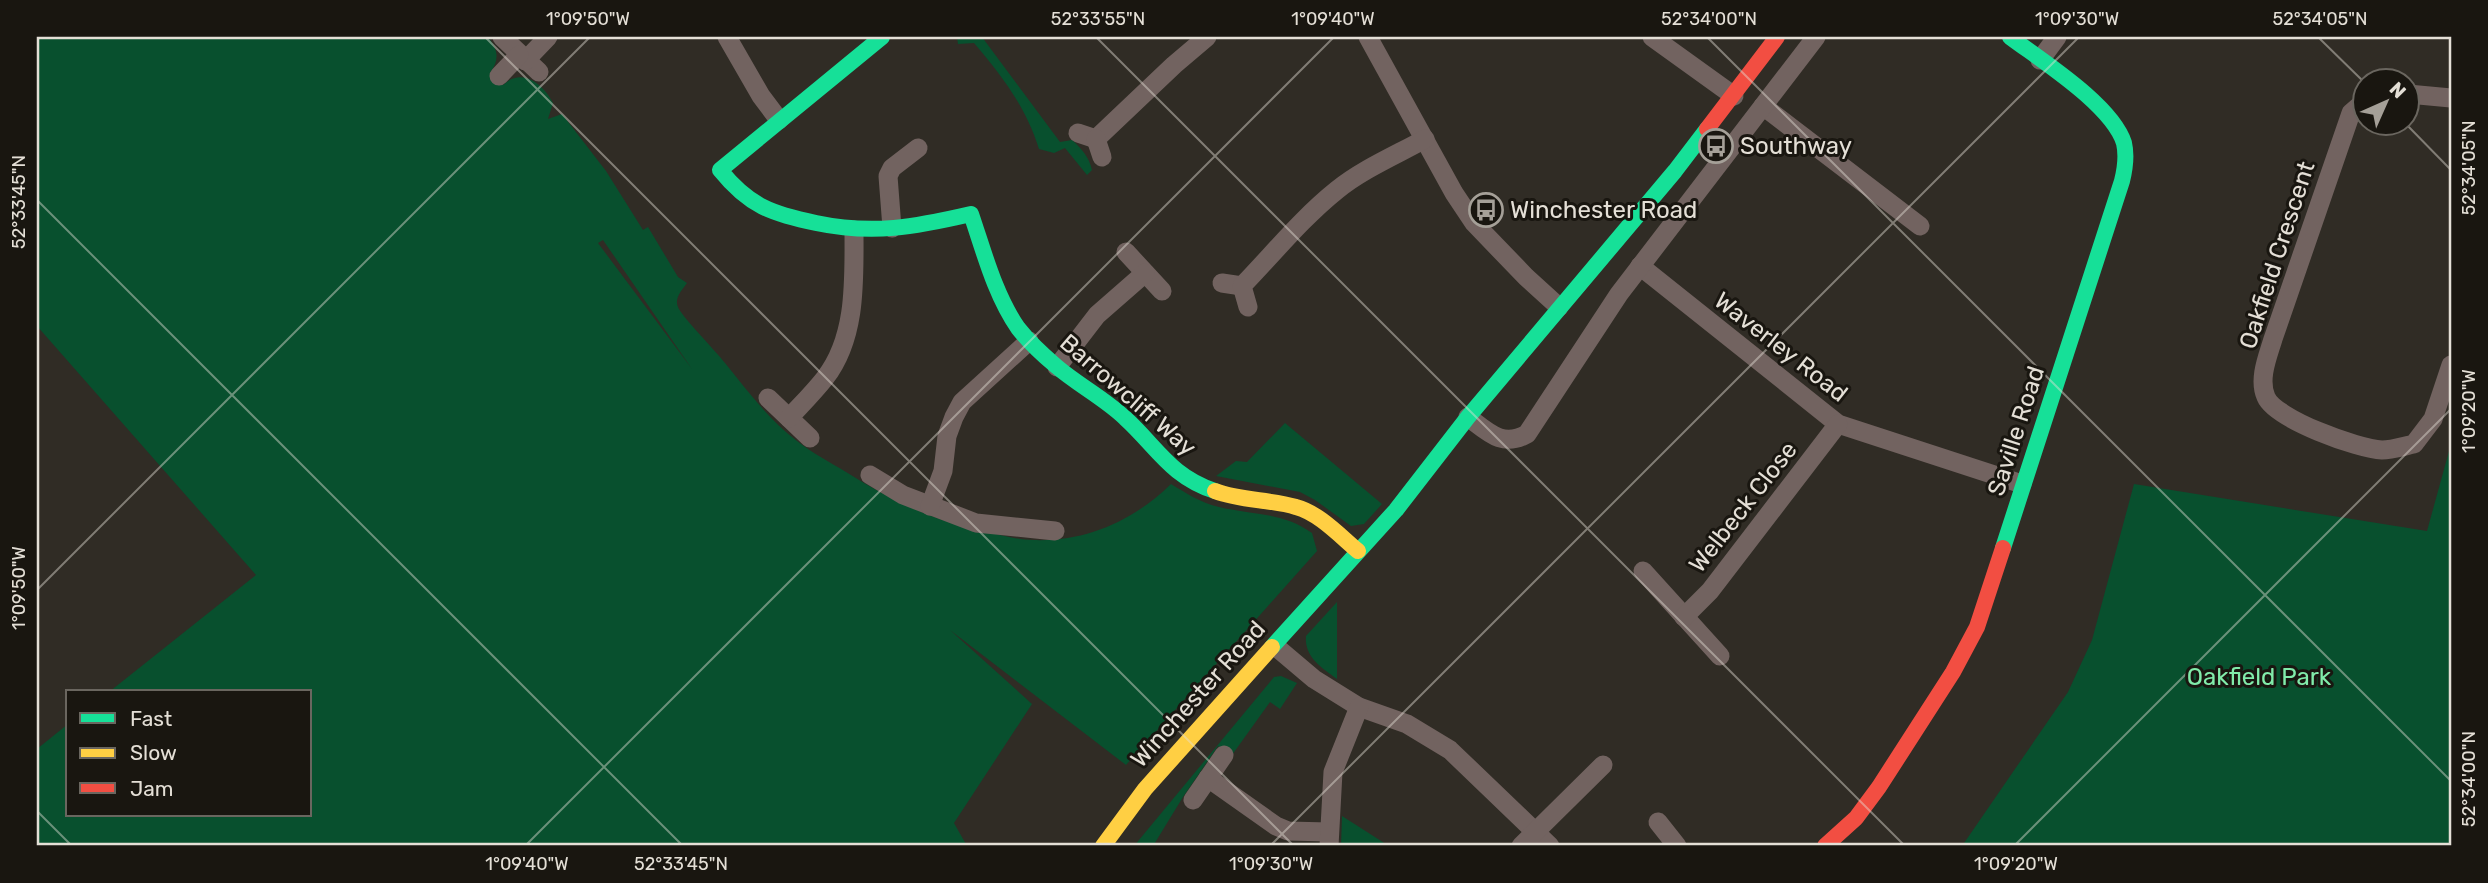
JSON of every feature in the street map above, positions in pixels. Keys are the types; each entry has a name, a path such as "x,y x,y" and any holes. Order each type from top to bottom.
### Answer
{"street":[{"path":"502,37 528,63"},
{"path":"499,76 528,63 548,37"},
{"path":"727,37 761,96 779,120 882,37"},
{"path":"1092,143 1207,37"},
{"path":"1368,37 1454,193 1474,223 1559,307"},
{"path":"1652,37 1734,96"},
{"name":"Winchester Road","path":"1103,846 1145,789 1396,510 1468,417 1675,171 1777,37"},
{"path":"1468,417 1492,435 1505,440 1516,440 1527,434 1640,266 1816,37"},
{"name":"Saville Road","path":"1825,846 1856,818 1953,672 1977,627 2127,161 2123,141 2113,122 2099,107 2010,37"},
{"path":"2040,60 2057,37"},
{"path":"2422,95 2451,98"},
{"path":"1763,106 1920,226"},
{"name":"Oakfield Crescent","path":"2352,112 2273,339 2263,377 2266,397 2274,408 2326,436 2382,450 2414,444 2433,419 2451,365"},
{"name":"Barrowcliff Way","path":"779,120 720,170 740,193 773,215 854,230 892,228 971,214 1005,307 1029,341 1057,367 1124,417 1174,470 1197,485 1228,496 1298,507 1325,523 1358,551"},
{"path":"1242,286 1338,189 1425,139"},
{"path":"892,228 888,176 892,168 918,148"},
{"path":"789,418 826,376 843,345 850,310 854,230"},
{"path":"1126,252 1162,291"},
{"name":"Waverley Road","path":"1640,266 1838,424 2022,484"},
{"path":"1057,367 1097,315 1145,273"},
{"path":"1222,283 1242,286"},
{"path":"1242,286 1248,307"},
{"path":"930,506 943,471 947,436 962,402 1029,341"},
{"path":"768,398 810,438"},
{"name":"Welbeck Close","path":"1684,617 1710,591 1838,424"},
{"path":"870,475 902,495 976,523 1055,531"},
{"path":"1643,571 1720,656"},
{"path":"1275,646 1314,679 1359,707 1406,724 1450,750 1473,770 1528,840 1550,846"},
{"path":"1208,778 1276,826 1329,839 1333,772 1359,707"},
{"path":"1193,800 1224,755"},
{"path":"1528,840 1603,765"},
{"path":"1658,822 1677,846"}],"green space":[{"path":"37,37 488,37 496,55 490,73 503,85 510,80 525,78 544,90 553,103 548,119 562,114 606,171 643,230 648,227 678,277 687,283 677,300 681,312 768,414 787,433 815,453 881,493 916,510 952,523 1012,538 1053,540 1108,527 1141,509 1171,484 1212,505 1267,515 1301,526 1312,533 1317,551 1126,765 950,630 1032,704 954,823 967,846 37,846 37,749 66,726 66,816 312,816 312,690 112,690 256,575 37,326","holes":["603,240 692,369 598,243"]},
{"path":"957,37 982,37 1060,142 1072,140 1085,154 1092,170 1087,175 1065,148 1054,153 1039,149 1027,119 1003,80 974,43 958,44"},
{"path":"1285,423 1382,504 1364,524 1351,526 1300,492 1216,476 1236,461 1247,462"},
{"name":"Oakfield Park","path":"2451,444 2451,846 1962,846 2068,692 2092,640 2134,484 2427,531"},
{"path":"1337,602 1337,679 1311,656 1306,636"},
{"path":"1281,676 1297,683 1280,709 1270,702 1232,755 1218,746 1153,846 1134,846 1274,677"},
{"path":"1342,816 1389,846 1341,846"}],"traffic: fast":[{"path":"882,37 720,170 741,192 762,207 787,216 837,227 894,228 971,214 996,287 1022,333 1056,366 1117,411 1175,469 1215,491"},
{"path":"2003,548 2125,167 2124,143 2106,114 2057,71 2010,37"},
{"path":"1272,647 1396,510 1468,417 1675,171 1707,129"}],"traffic: slow":[{"path":"1215,491 1305,510 1358,551"},
{"path":"1103,846 1145,789 1272,647"}],"traffic: jam":[{"path":"1707,129 1777,37"},
{"path":"1825,846 1856,818 1879,787 1953,672 1977,627 2003,548"}],"place":[{"name":"Southway","path":"1716,146"},
{"name":"Winchester Road","path":"1486,210"}]}
